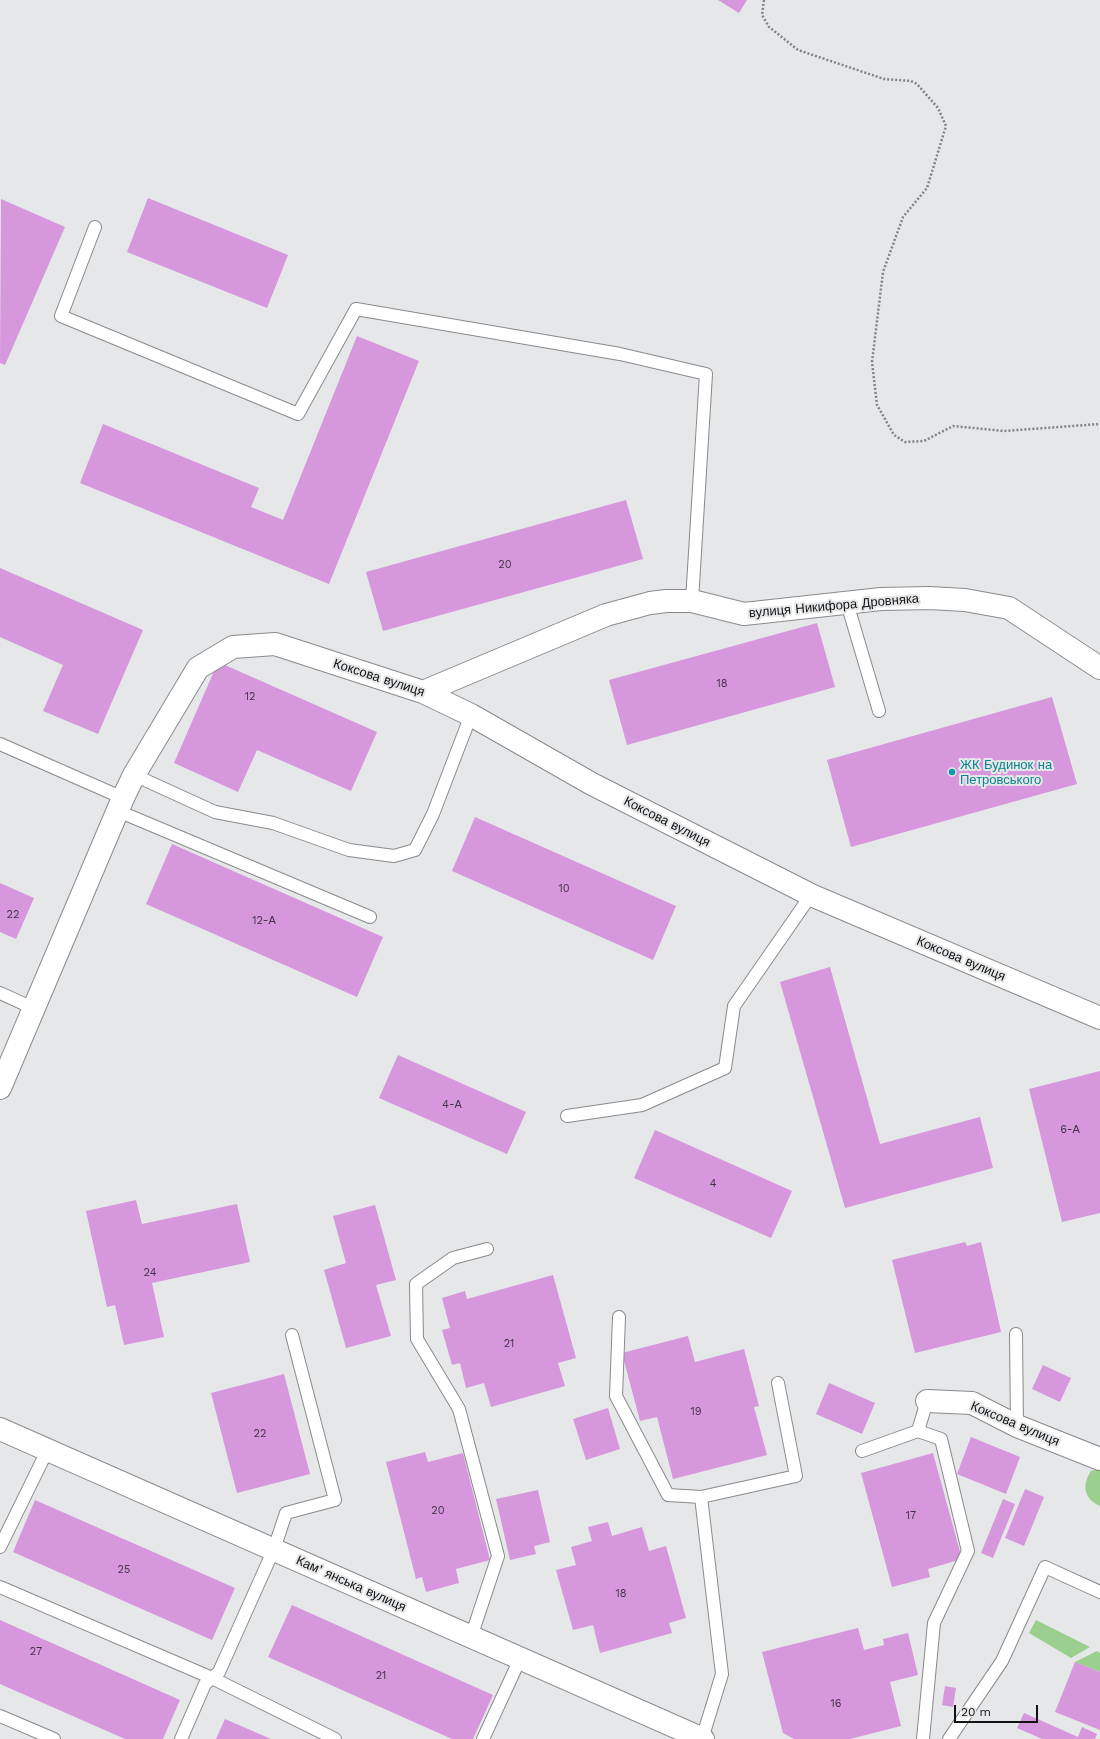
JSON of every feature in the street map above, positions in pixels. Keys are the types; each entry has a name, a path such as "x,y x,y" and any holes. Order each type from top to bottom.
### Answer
{"street":[{"name":"вулиця Никифора Дровняка","path":"424,692 606,615 650,603 666,601 692,601 744,614 881,599 929,598 992,603 1009,608 1100,668"},
{"name":"Коксова вулиця","path":"134,775 198,668 233,647 275,644 424,692 471,715 592,784 811,895 1100,1018"},
{"path":"0,1088 134,775"},
{"name":"Коксова вулиця","path":"927,1402 972,1403 1017,1426 1100,1459"},
{"name":"Камʼянська вулиця","path":"0,1429 702,1739"}],"lane":[{"path":"95,227 61,316 298,414 356,310 620,354 706,374 692,601"},
{"path":"847,603 879,711"},
{"path":"134,775 215,812 273,823 349,850 394,856 415,850 433,814 471,715"},
{"path":"0,744 121,804 370,917"},
{"path":"567,1116 642,1105 725,1068 734,1006 811,895"},
{"path":"0,993 33,1008"},
{"path":"471,1637 498,1556 459,1409 417,1339 416,1284 453,1258 487,1249"},
{"path":"618,1317 616,1396 668,1495 702,1497 796,1476 778,1383"},
{"path":"1016,1334 1017,1426"},
{"path":"181,1739 205,1684 219,1672 274,1549 286,1513 335,1500 292,1335"},
{"path":"918,1431 927,1402"},
{"path":"862,1451 918,1431 941,1439 968,1551 934,1623 922,1739"},
{"path":"0,1547 48,1449"},
{"path":"702,1497 722,1674 702,1739"},
{"path":"950,1739 1002,1661 1045,1567 1100,1592"},
{"path":"0,1587 212,1678 334,1739"},
{"path":"483,1739 520,1659"},
{"path":"0,1716 54,1739"}],"path":[{"path":"764,0 762,15 769,27 798,50 884,79 911,81 917,84 938,108 946,126 927,188 903,217 883,272 872,362 877,405 894,436 905,442 924,441 953,426 1004,431 1100,424"}],"green space":[{"path":"1100,1469 1100,1506 1094,1503 1087,1495 1085,1486 1091,1471"},
{"path":"1036,1620 1090,1647 1071,1658 1029,1633"},
{"path":"1097,1651 1100,1653 1100,1672 1075,1662"}],"building":[{"path":"718,0 747,0 739,13"},
{"path":"148,198 288,255 267,308 127,252"},
{"path":"1,199 65,227 5,365 0,363"},
{"path":"357,336 419,361 329,584 80,483 103,424 259,488 251,507 283,520"},
{"path":"626,500 643,559 383,631 366,572"},
{"path":"0,568 143,630 98,734 43,711 63,665 0,637"},
{"path":"817,623 835,687 627,745 609,680"},
{"path":"218,662 377,732 351,791 257,750 238,792 174,763"},
{"name":"ЖК Будинок на Петровського","path":"1052,697 1077,784 851,847 827,760"},
{"path":"475,817 676,906 653,960 452,871"},
{"path":"172,844 383,937 357,997 146,904"},
{"path":"0,883 34,898 16,939 0,932"},
{"path":"830,967 880,1144 980,1117 993,1168 845,1208 780,982"},
{"path":"398,1055 526,1112 507,1154 379,1098"},
{"path":"1100,1071 1100,1213 1062,1222 1029,1089"},
{"path":"655,1130 792,1191 771,1238 634,1178"},
{"path":"136,1200 142,1224 237,1204 250,1262 152,1283 164,1337 124,1345 115,1305 107,1307 86,1211"},
{"path":"375,1205 396,1280 376,1285 391,1336 346,1348 324,1270 346,1263 333,1216"},
{"path":"965,1242 967,1246 981,1242 1001,1332 915,1353 892,1260"},
{"path":"553,1275 576,1358 558,1363 565,1386 491,1407 484,1383 466,1388 460,1363 452,1365 442,1330 450,1328 442,1298 465,1291 467,1299"},
{"path":"688,1336 695,1362 744,1349 759,1406 754,1407 767,1455 673,1479 657,1417 640,1421 622,1353"},
{"path":"1043,1365 1071,1378 1060,1402 1032,1389"},
{"path":"284,1374 310,1474 237,1493 211,1393"},
{"path":"829,1383 875,1403 862,1434 816,1414"},
{"path":"608,1408 620,1449 586,1460 573,1419"},
{"path":"971,1437 1020,1457 1006,1494 957,1474"},
{"path":"425,1452 428,1462 463,1453 490,1560 456,1569 459,1583 426,1592 422,1577 416,1579 386,1462"},
{"path":"933,1453 962,1559 928,1569 930,1577 892,1587 861,1473"},
{"path":"1025,1489 1044,1497 1024,1546 1005,1538"},
{"path":"538,1490 550,1542 534,1546 536,1554 510,1560 496,1499"},
{"path":"1003,1499 1015,1504 993,1558 981,1553"},
{"path":"35,1500 235,1588 212,1640 13,1552"},
{"path":"608,1522 612,1536 642,1527 649,1551 666,1546 686,1618 669,1623 672,1633 600,1653 593,1625 573,1630 556,1570 576,1565 571,1547 592,1541 588,1527"},
{"path":"292,1605 493,1695 473,1739 452,1739 268,1657"},
{"path":"0,1620 180,1700 163,1739 125,1739 0,1684"},
{"path":"858,1628 864,1650 884,1645 883,1639 908,1633 918,1675 890,1682 901,1726 850,1739 794,1739 783,1733 762,1652"},
{"path":"1075,1662 1100,1672 1100,1730 1055,1712"},
{"path":"945,1686 956,1688 953,1707 942,1705"},
{"path":"1024,1713 1078,1737 1082,1727 1097,1734 1095,1739 1042,1739 1017,1728"},
{"path":"225,1719 271,1739 216,1739"}],"place":[{"name":"ЖК Будинок на Петровського","path":"952,772"}]}
